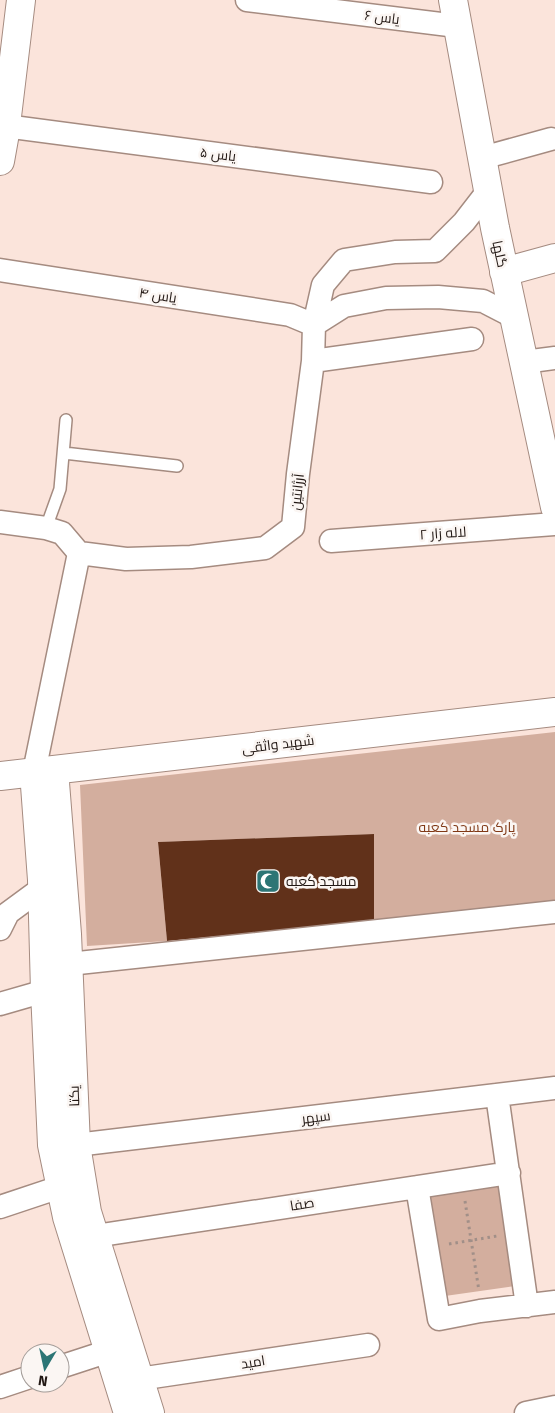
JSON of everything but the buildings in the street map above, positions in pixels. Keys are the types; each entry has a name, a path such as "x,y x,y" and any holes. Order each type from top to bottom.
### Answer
{"street":[{"path":"0,161 21,0"},
{"name":"یاس ۶","path":"247,0 455,13"},
{"name":"گلها","path":"455,13 504,272 555,507"},
{"name":"یاس ۵","path":"6,126 431,182"},
{"path":"482,158 554,137"},
{"name":"آرژانتین","path":"79,553 126,559 201,556 265,548 293,527 313,361 314,325 323,285 344,260 395,252 435,251 464,222 488,191"},
{"path":"504,272 555,258"},
{"name":"یاس ۴","path":"0,270 290,315 314,325"},
{"path":"314,325 344,306 386,298 438,297 483,301 514,317"},
{"path":"313,361 472,339"},
{"path":"524,362 555,358"},
{"path":"0,522 46,528 62,534 79,553 44,771"},
{"name":"لاله زار ۲","path":"331,541 555,524"},
{"name":"شهید واثقی","path":"0,776 555,712"},
{"name":"یکتا","path":"44,771 49,882 45,991 52,1145 67,1217 128,1413"},
{"path":"0,929 8,912 49,882"},
{"name":"یکتا","path":"49,882 69,964 76,1145 87,1212 150,1413"},
{"path":"69,964 555,912"},
{"path":"0,1004 45,991"},
{"name":"سپهر","path":"76,1145 555,1088"},
{"path":"497,1095 527,1306"},
{"name":"صفا","path":"95,1236 508,1174"},
{"path":"0,1207 60,1187"},
{"path":"417,1187 440,1319 480,1311 555,1302"},
{"name":"امید","path":"139,1380 368,1345"},
{"path":"70,1364 109,1351"},
{"path":"0,1387 20,1380"},
{"path":"526,1413 555,1407"}],"lane":[{"path":"46,528 60,488 66,420"},
{"path":"64,452 177,466"}],"path":[{"path":"465,1198 479,1291"},
{"path":"445,1244 498,1236"}],"green space":[{"name":"پارک مسجد کعبه","path":"555,732 555,903 374,921 374,834 158,842 167,941 87,946 80,785"},
{"path":"498,1184 515,1286 445,1296 429,1195"}],"place":[{"name":"مسجد کعبه","path":"268,881"}]}
